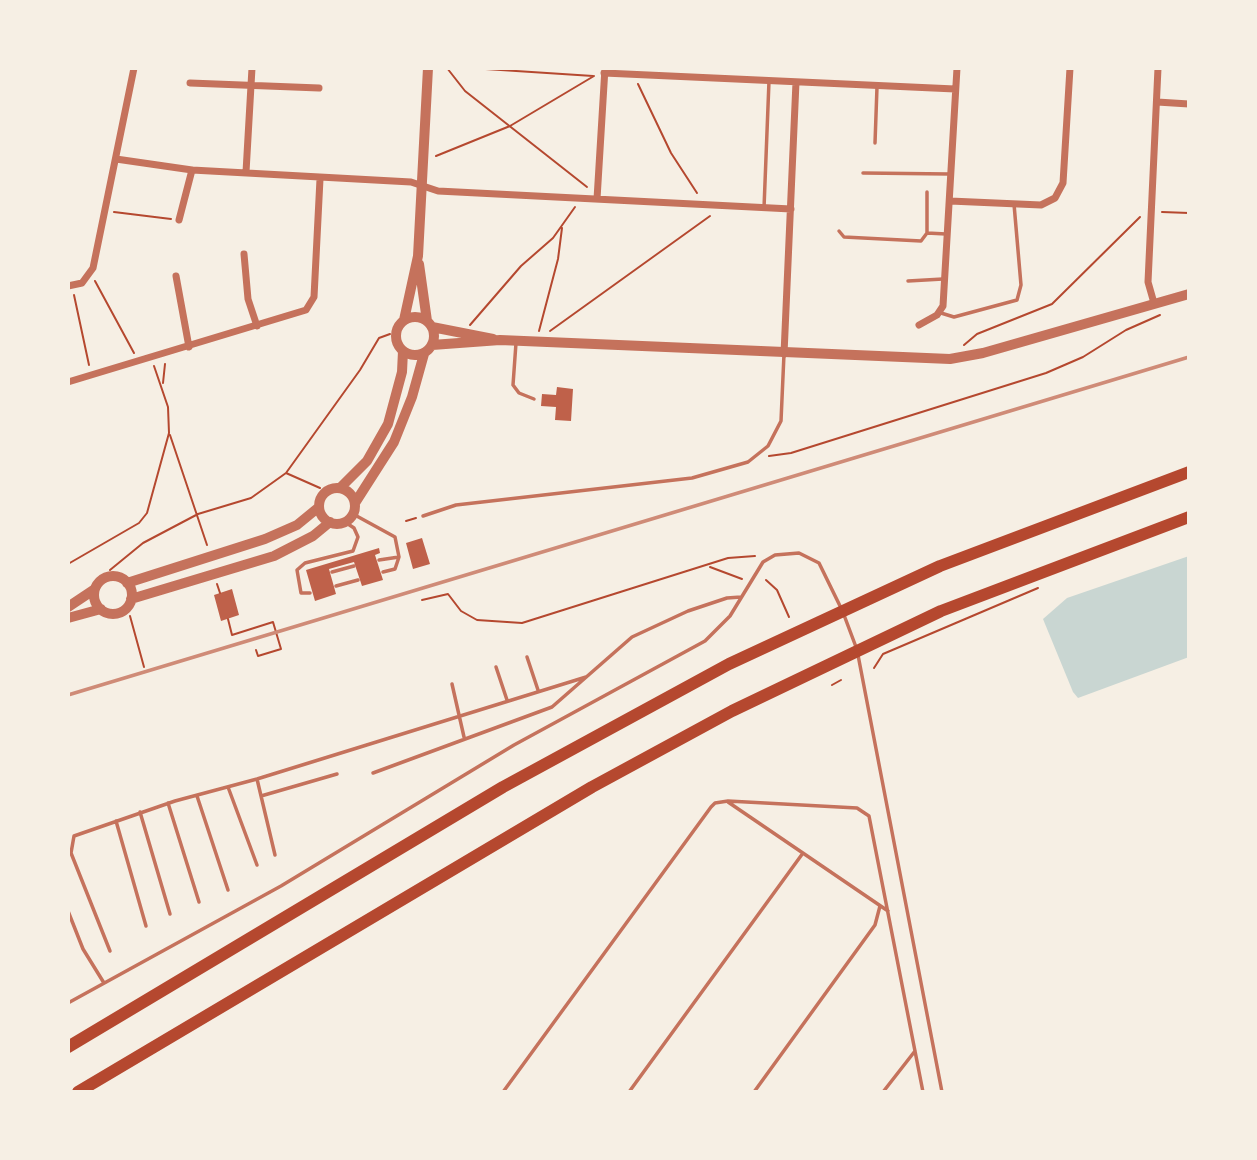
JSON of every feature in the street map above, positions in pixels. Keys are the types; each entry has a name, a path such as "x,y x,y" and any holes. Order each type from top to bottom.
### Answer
{"main road":[{"path":"68,1047 526,775 638,712 841,610 992,545 1189,472"},
{"path":"78,1092 592,787 732,711 857,650 1000,587 1189,517"}],"street":[{"path":"70,287 91,274 134,68"},
{"path":"246,172 252,68"},
{"path":"68,607 95,589 102,579 110,576 127,583 265,539 297,525 319,507 325,492 341,488 367,461 388,424 402,372 403,351 396,334 404,320 418,256 428,68"},
{"path":"919,326 940,313 945,279 957,68"},
{"path":"950,201 1046,204 1062,189 1070,68"},
{"path":"1154,303 1148,282 1158,68"},
{"path":"597,199 604,71 632,75 956,89"},
{"path":"784,354 796,82"},
{"path":"190,83 251,83 319,88"},
{"path":"1157,102 1189,104"},
{"path":"116,159 192,170 320,179 408,181 438,191 791,209"},
{"path":"178,220 192,170"},
{"path":"68,382 297,315 314,301 320,179"},
{"path":"244,254 247,292 257,327"},
{"path":"418,256 432,345"},
{"path":"176,276 189,347"},
{"path":"131,599 274,556 313,536 330,522 351,513 394,442 412,397 424,354 432,345 500,340 915,360 965,357 1189,294"},
{"path":"404,320 415,317 429,324 500,340"},
{"path":"403,351 413,356 424,354"},
{"path":"341,488 350,494 351,513"},
{"path":"319,507 330,522"},
{"path":"68,618 101,609 118,613 127,607 131,599 127,583"},
{"path":"95,589 95,600 101,609"}],"lane":[{"path":"764,208 769,81"},
{"path":"875,143 877,85"},
{"path":"863,173 951,174"},
{"path":"839,231 844,237 921,241 927,233 927,192"},
{"path":"940,313 954,317 1017,300 1021,285 1014,204"},
{"path":"927,233 948,234"},
{"path":"908,281 945,279"},
{"path":"517,341 513,385 519,393 534,399"},
{"path":"423,516 456,505 692,478 748,462 761,454 773,439 780,421 784,354"},
{"path":"351,513 392,533 398,542 399,557 395,569 383,572"},
{"path":"310,593 302,593 297,570 301,565 347,554 356,547 357,534 351,513"},
{"path":"68,1003 281,886 514,745 705,641 723,625 763,562 775,555 799,553 819,563 857,650 942,1092"},
{"path":"379,560 399,557"},
{"path":"331,572 354,566"},
{"path":"299,582 307,580"},
{"path":"336,586 358,580"},
{"path":"373,773 552,707 632,637 688,611 727,598 741,597"},
{"path":"527,657 538,690"},
{"path":"496,667 507,700"},
{"path":"110,951 71,853 74,836 168,803 257,779 586,677"},
{"path":"452,684 464,738"},
{"path":"261,796 337,774"},
{"path":"257,779 275,855"},
{"path":"228,787 257,865"},
{"path":"197,795 228,890"},
{"path":"726,801 888,911"},
{"path":"503,1092 711,807 715,803 726,801 833,806 863,811 869,816 923,1092"},
{"path":"168,803 200,902"},
{"path":"140,812 170,914"},
{"path":"116,821 146,926"},
{"path":"629,1092 803,853"},
{"path":"754,1092 875,925 880,906"},
{"path":"68,911 83,948 104,984"},
{"path":"884,1092 915,1051"}],"path":[{"path":"447,68 465,90 583,187 598,187"},
{"path":"470,68 594,76"},
{"path":"432,156 510,126 604,71"},
{"path":"632,75 671,153 696,191 698,204"},
{"path":"469,327 471,320 521,266 562,227 581,198"},
{"path":"546,334 711,215 712,205"},
{"path":"105,210 178,220"},
{"path":"1160,212 1189,213"},
{"path":"961,348 976,334 1052,304 1143,215"},
{"path":"538,334 558,259 562,227"},
{"path":"91,274 137,362"},
{"path":"70,287 86,357 93,375"},
{"path":"761,454 774,457 792,453 1046,373 1083,357 1126,330 1170,310"},
{"path":"110,570 143,543 198,514 251,498 286,473 354,380 379,338 390,334"},
{"path":"163,384 166,353"},
{"path":"148,358 163,384 169,407 170,433 209,553"},
{"path":"68,564 139,523 147,513 170,433"},
{"path":"286,473 320,488"},
{"path":"406,520 423,516"},
{"path":"422,600 449,594 461,611 477,620 522,623 728,558 755,556"},
{"path":"708,566 742,579"},
{"path":"216,579 220,593"},
{"path":"766,580 777,590 789,617"},
{"path":"874,668 883,654 1045,586"},
{"path":"130,616 144,667"},
{"path":"228,619 234,640"},
{"path":"232,635 273,622 281,649 258,656 256,650"},
{"path":"832,685 841,680"}],"shaded area":[{"path":"1189,556 1189,657 1078,698 1073,692 1043,619 1067,598"}],"building":[{"path":"557,387 573,389 571,421 555,420 556,407 541,406 542,394 556,395"},
{"path":"422,538 430,564 413,569 406,543"},
{"path":"379,548 380,553 375,555 383,580 362,586 354,562 329,569 336,594 315,601 306,570"},
{"path":"232,589 239,615 221,621 214,595"}],"railway":[{"path":"68,695 1189,357"}]}
